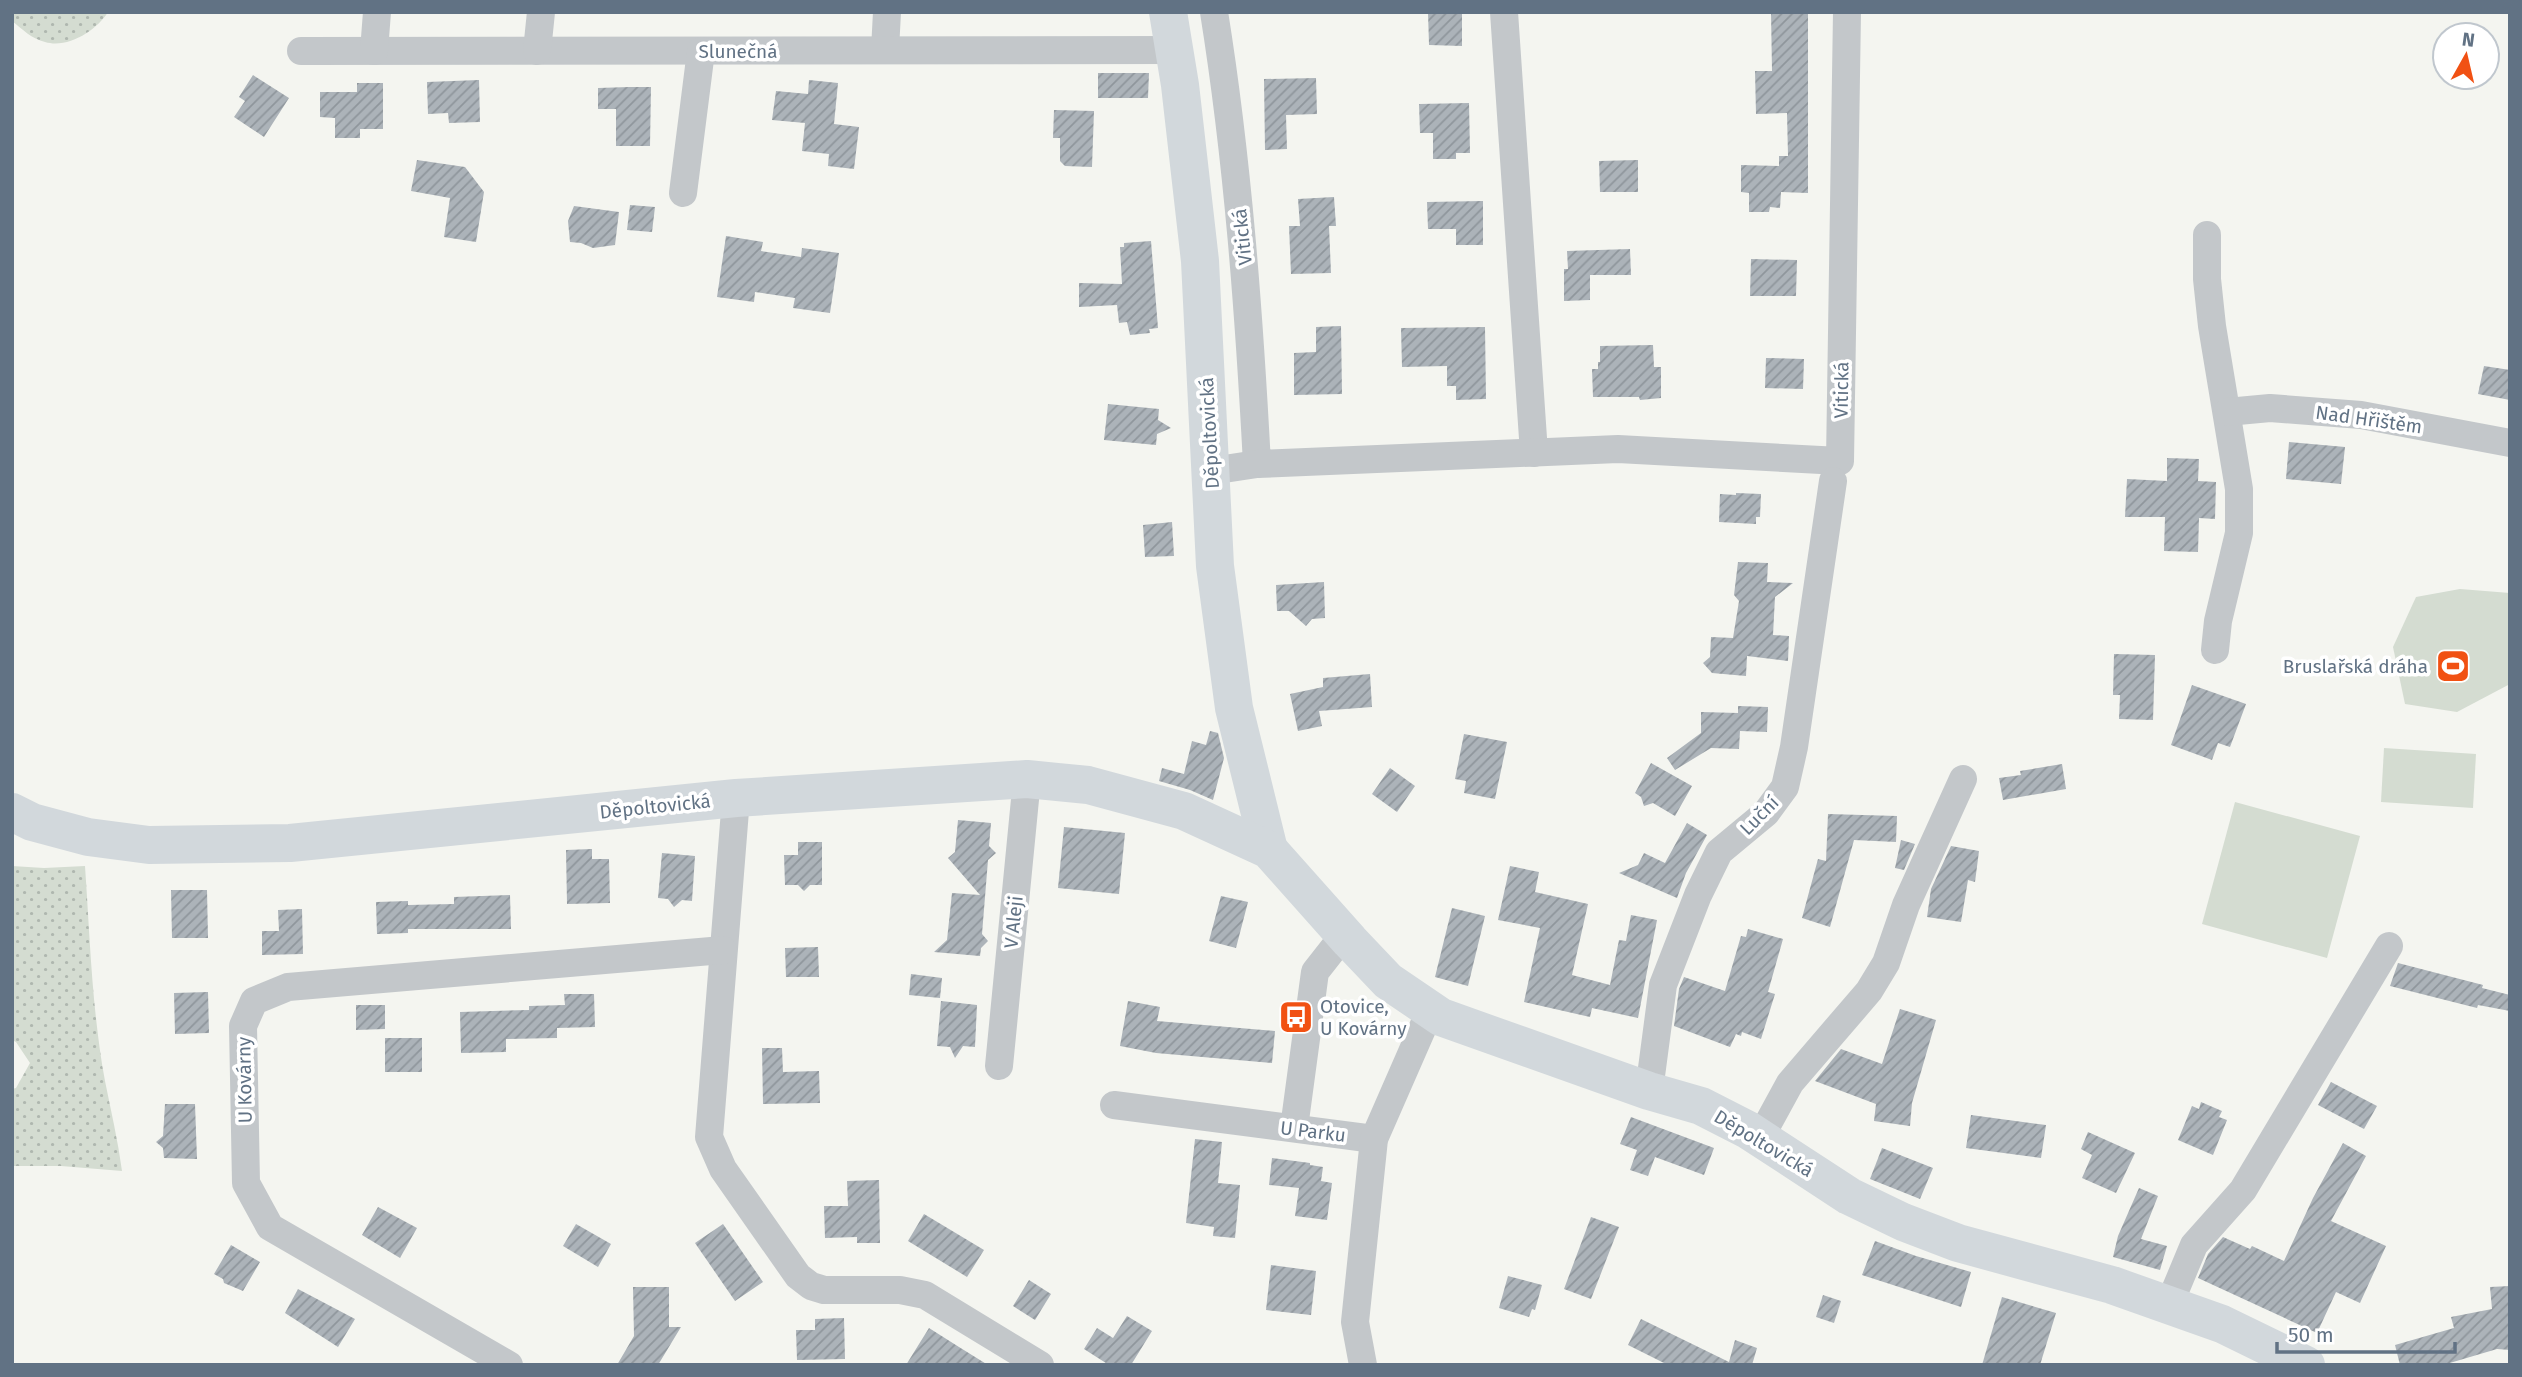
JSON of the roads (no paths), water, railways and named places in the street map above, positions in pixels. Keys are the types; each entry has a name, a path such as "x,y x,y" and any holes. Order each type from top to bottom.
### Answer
{"street":[{"path":"374,51 377,12"},
{"path":"537,51 541,12"},
{"path":"885,50 887,12"},
{"name":"Děpoltovická","path":"1168,12 1200,261 1215,566 1234,708 1269,850"},
{"name":"Vitická","path":"1214,12 1222,60 1247,286 1256,464"},
{"path":"1504,12 1534,453"},
{"name":"Vitická","path":"1211,471 1256,464 1618,449 1840,461 1847,12"},
{"name":"Slunečná","path":"301,51 1174,50"},
{"path":"683,192 701,51"},
{"path":"2207,235 2207,279 2212,326 2239,489 2239,533 2218,621 2215,650"},
{"name":"Nad Hřištěm","path":"2227,412 2270,408 2361,415 2510,443"},
{"name":"Luční","path":"1649,1091 1663,985 1698,895 1719,852 1766,813 1785,787 1794,747 1833,481"},
{"name":"Děpoltovická","path":"22,817 88,837 149,845 290,843 736,798 1027,779 1088,785 1184,811 1269,850 1388,981 1441,1017 1649,1091 1701,1105 1760,1138 1849,1196 1903,1222 1958,1243 2112,1285 2169,1305 2222,1324 2306,1365"},
{"name":"V Aleji","path":"999,1066 1027,779"},
{"path":"1760,1138 1790,1083 1869,991 1886,963 1906,905 1963,779"},
{"path":"736,798 709,1137 723,1169 798,1276 811,1286 824,1290 900,1290 925,1295 1040,1365"},
{"path":"1294,1128 1315,972 1344,935"},
{"path":"2169,1305 2194,1245 2243,1190 2389,946"},
{"name":"U Kovárny","path":"509,1365 270,1227 246,1183 243,1026 254,1001 288,987 723,950"},
{"name":"U Parku","path":"1114,1105 1374,1139 1430,1011"},
{"path":"1363,1365 1355,1322 1374,1139"}],"place":[{"name":"Bruslařská dráha","path":"2453,666"},
{"name":"Otovice, U Kovárny","path":"1296,1017"}]}
